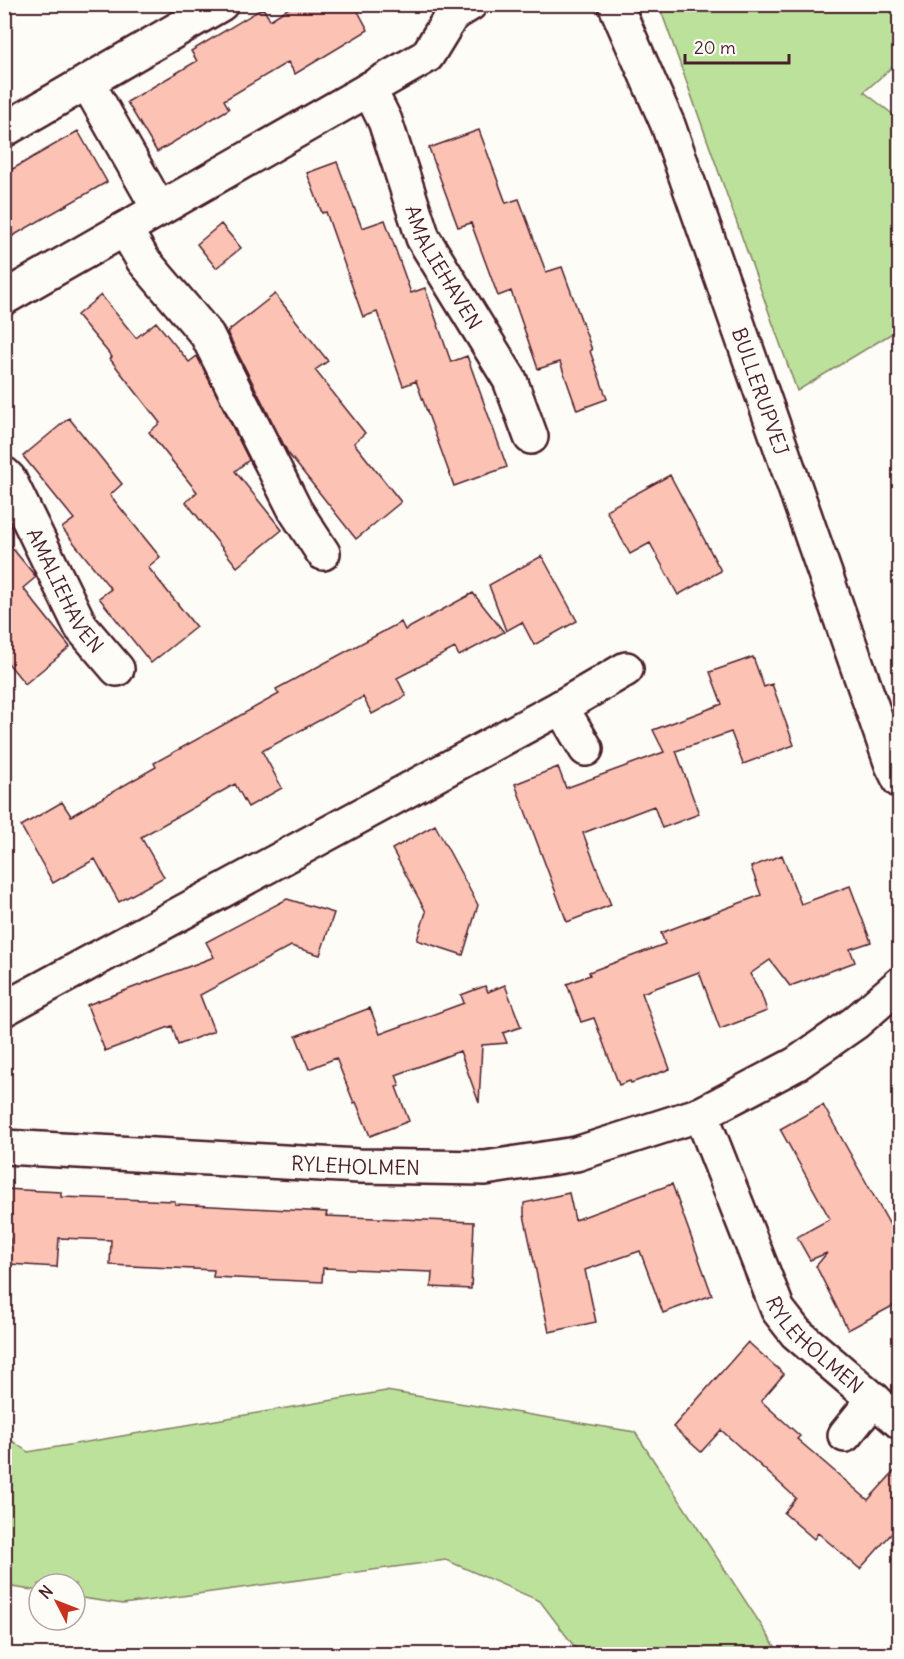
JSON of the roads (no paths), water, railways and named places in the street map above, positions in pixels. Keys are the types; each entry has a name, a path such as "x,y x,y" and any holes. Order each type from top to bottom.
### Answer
{"street":[{"path":"4,130 221,4"},
{"path":"4,298 427,56 452,15 470,4"},
{"name":"BULLERUPVEJ","path":"615,4 668,125 892,765 900,781"},
{"path":"87,82 159,209"},
{"name":"AMALIEHAVEN","path":"369,89 385,121 423,238 510,381 531,437"},
{"path":"125,229 143,260 207,335 295,510 323,553"},
{"name":"AMALIEHAVEN","path":"4,474 9,479 81,627 117,669"},
{"path":"4,1009 561,707 626,669"},
{"path":"561,707 586,749"},
{"name":"RYLEHOLMEN","path":"4,1147 360,1166 485,1168 576,1154 701,1114 796,1064 855,1023 900,984"},
{"name":"RYLEHOLMEN","path":"701,1114 778,1310 796,1333 900,1422"},
{"name":"RYLEHOLMEN","path":"845,1435 874,1399"}]}
